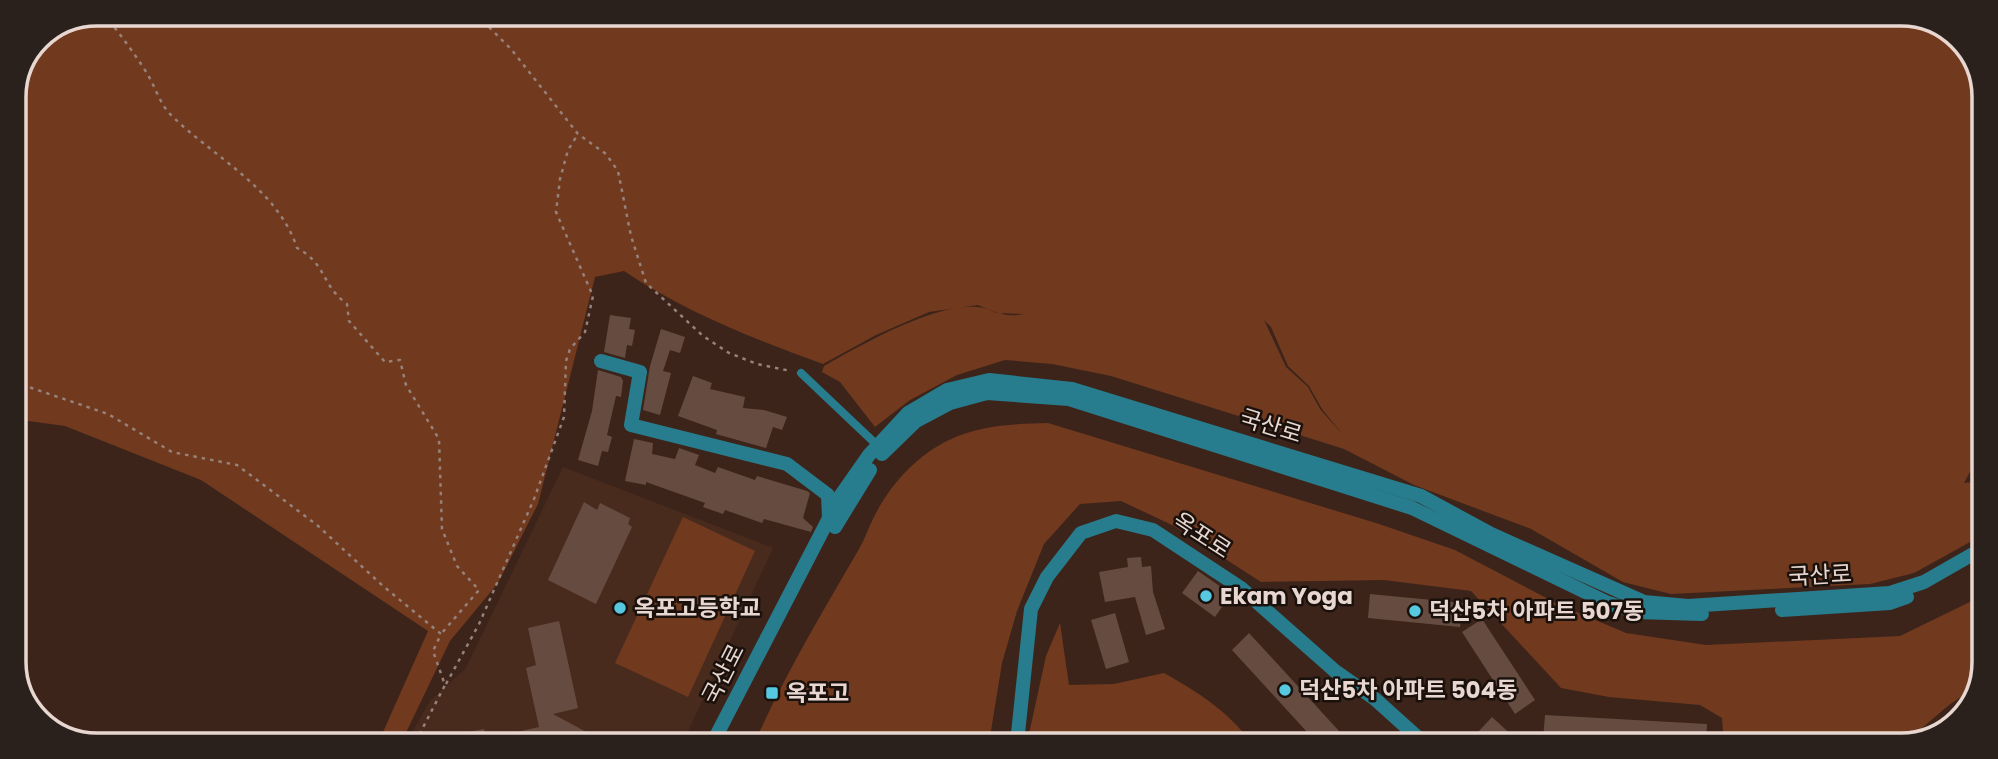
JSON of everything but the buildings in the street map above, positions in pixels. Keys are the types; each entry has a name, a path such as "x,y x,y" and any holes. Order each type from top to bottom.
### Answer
{"street":[{"path":"601,361 639,372 631,425 787,464 828,495"},
{"name":"국산로","path":"718,733 846,487 908,413 947,390 989,380 1072,389 1421,496 1491,534 1611,589 1655,603 1688,606 1890,593 1924,582 1972,555"},
{"name":"국산로","path":"727,733 848,503 876,461 916,421 950,403 987,393 1069,398 1412,508 1608,603 1636,612 1679,615 1890,603 1927,591 1972,565"},
{"path":"828,495 846,487"},
{"path":"828,495 829,519"},
{"name":"옥포로","path":"1018,733 1031,609 1047,577 1081,533 1116,521 1153,530 1241,588 1335,671 1375,699 1413,733"}],"lane":[{"path":"801,373 878,446"}],"path":[{"path":"113,26 135,55 167,111 212,152 236,166 290,229 297,248 315,258 332,293 347,304 349,321 385,362 400,360 406,385 439,439 442,529 457,566 479,590 441,634 433,651 445,685"},
{"path":"488,26 511,49 578,134 606,154 618,171 631,236 646,283 703,336 729,353 757,364 801,373"},
{"path":"420,733 479,624 534,499 564,417 566,361 570,349 585,332 593,296 556,212 560,179 568,150 578,134"},
{"path":"26,386 108,414 172,452 237,465 317,525 383,586 441,634"}],"shaded area":[{"path":"1901,26 1924,30 1951,47 1968,74 1972,92 1972,468 1964,483 1972,482 1972,541 1914,573 1870,584 1671,594 1623,582 1531,529 1414,485 1344,449 1111,376 1052,364 1005,360 957,375 910,400 875,427 840,382 822,372 824,366 898,327 919,318 958,308 929,312 876,335 823,364 696,312 624,271 595,277 538,504 498,583 450,641 406,733 383,733 428,631 201,480 65,426 26,421 26,97 32,70 47,47 58,38 83,28","holes":["1264,320 1271,327 1288,366 1309,386 1322,409 1343,435 1320,409 1308,387 1286,367"]},
{"path":"1048,423 1376,523 1455,550 1558,604 1626,633 1706,645 1900,636 1972,601 1972,662 1968,685 1963,696 1920,730 1910,732 1723,733 1722,718 1700,705 1609,697 1561,688 1471,591 1384,580 1261,582 1174,526 1121,501 1080,504 1044,544 1017,611 1002,663 991,733 759,733 791,668 861,545 881,504 897,482 915,462 949,440 973,431"},
{"name":"옥포고등학교","path":"563,467 773,548 687,733 412,733 430,701 466,668"},
{"path":"683,517 755,551 688,697 615,663"},
{"path":"1060,623 1069,685 1114,684 1164,673 1212,704 1243,733 1029,733 1046,656"}],"place":[{"name":"Ekam Yoga","path":"1206,596"},
{"name":"옥포고등학교","path":"620,608"},
{"name":"덕산5차 아파트 507동","path":"1415,611"},
{"name":"덕산5차 아파트 504동","path":"1285,690"},
{"name":"옥포고","path":"772,693"}]}
